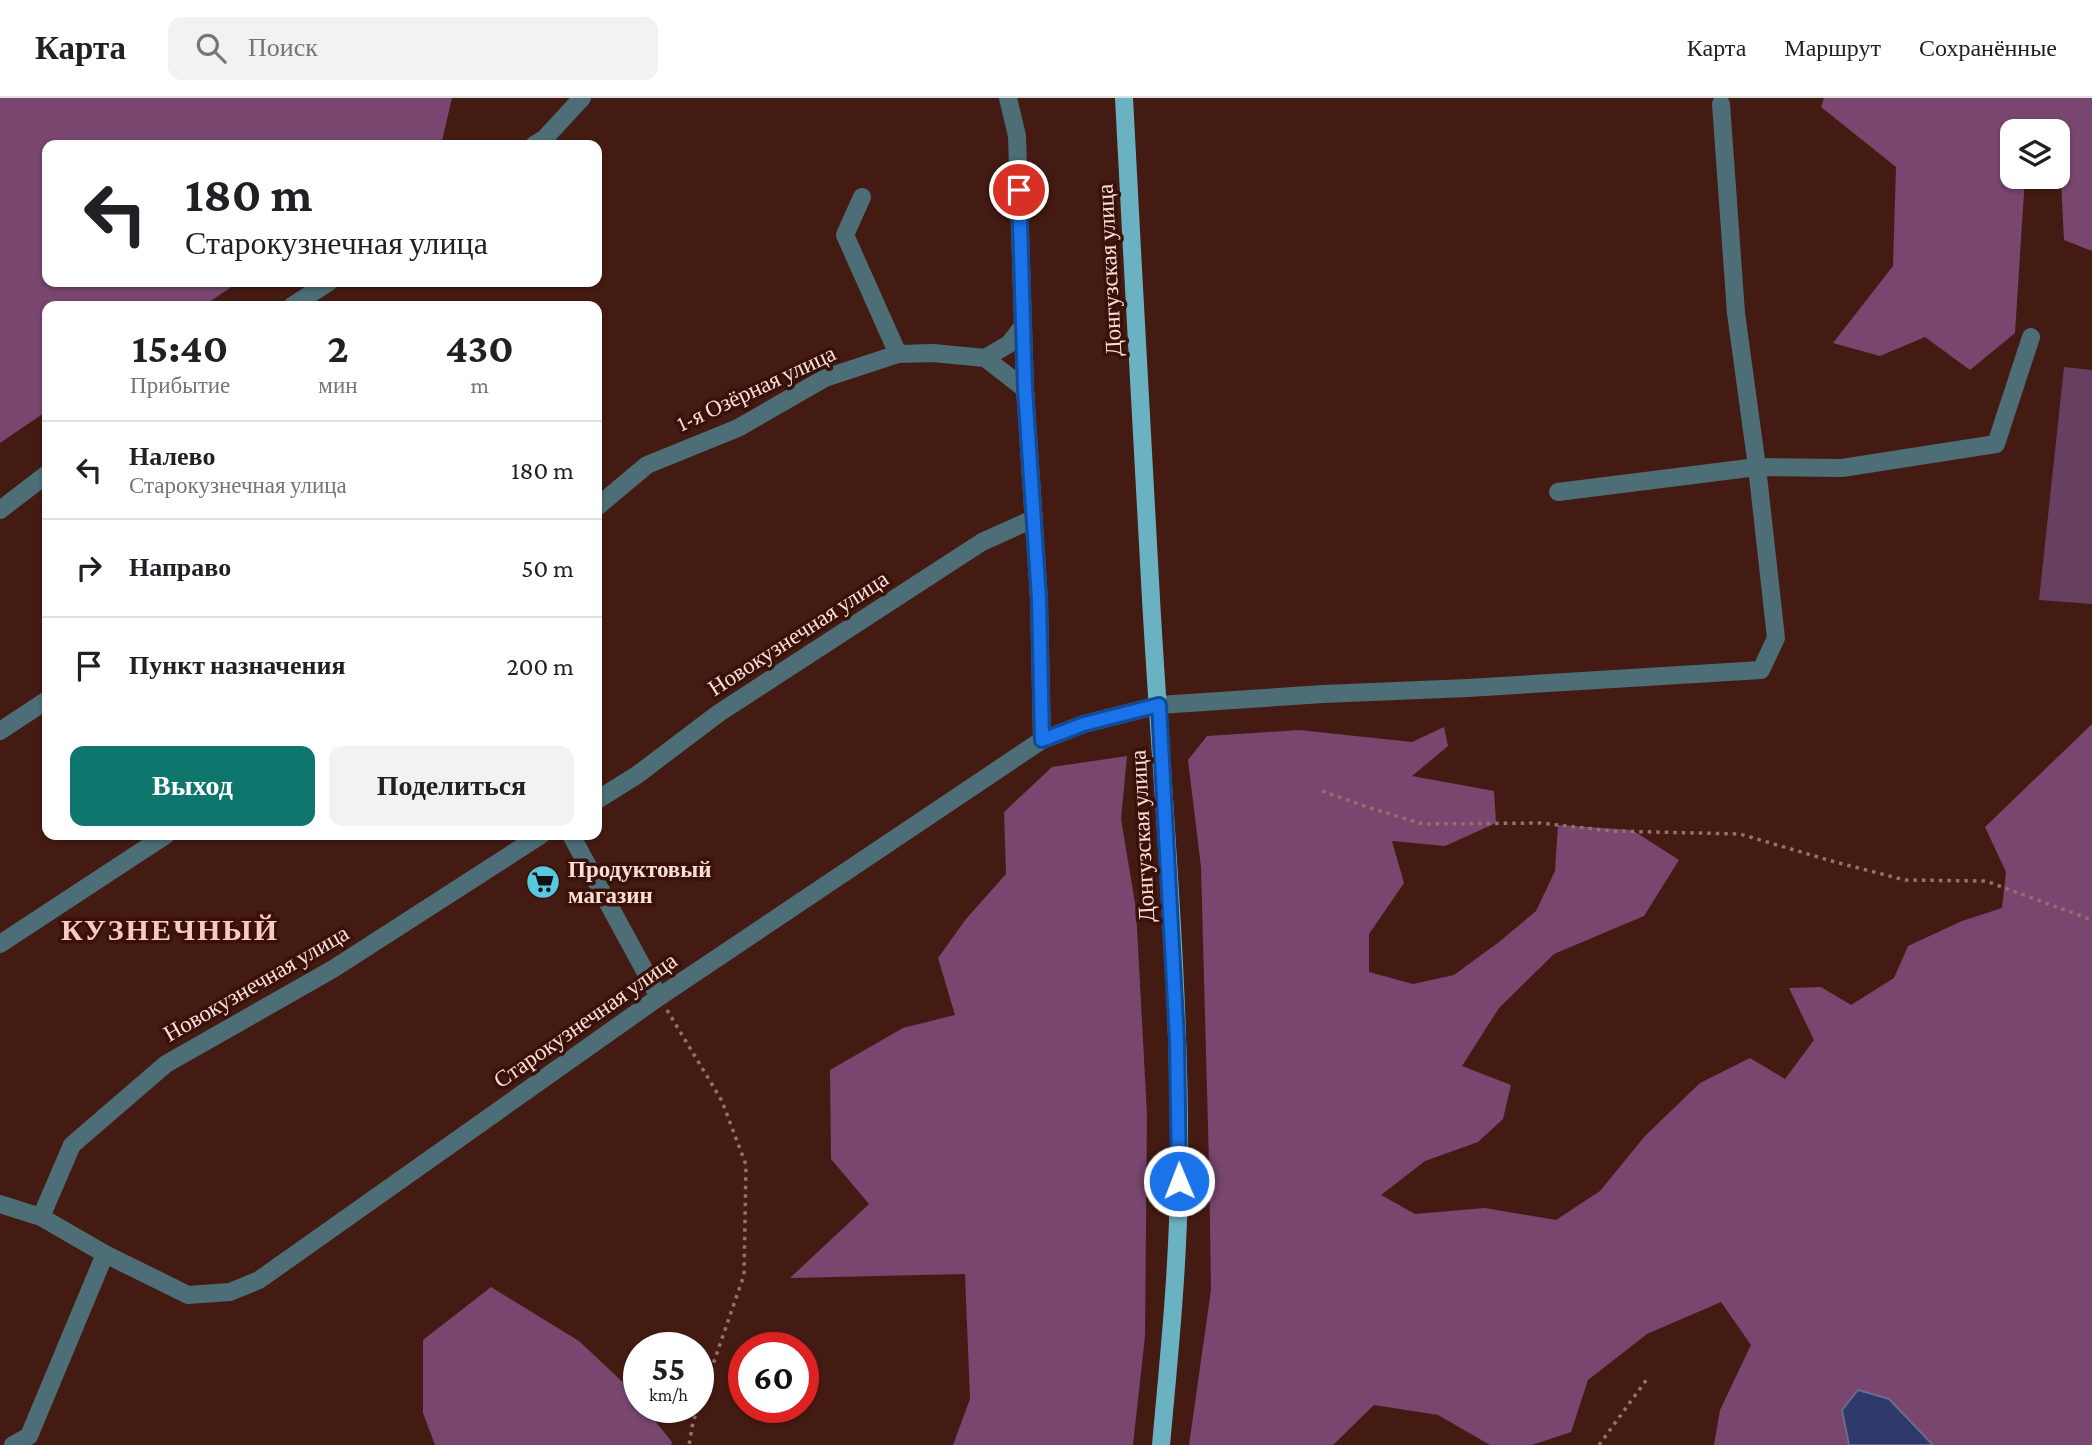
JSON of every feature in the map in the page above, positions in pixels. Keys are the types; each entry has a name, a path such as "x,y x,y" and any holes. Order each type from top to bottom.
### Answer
{"main road":[{"name":"Донгузская улица","path":"1124,98 1177,1040 1179,1181 1173,1307 1161,1445"}],"street":[{"path":"542,140 582,98"},
{"path":"1008,98 1017,136 1025,389 1039,599 1042,740"},
{"path":"1721,104 1736,313 1757,467"},
{"path":"862,197 845,235 898,354"},
{"path":"300,301 321,287"},
{"path":"1023,326 1009,344 985,358 1025,389"},
{"path":"1558,492 1757,467 1842,468 1996,444 2031,337"},
{"name":"1-я Озёрная улица","path":"602,504 647,465 738,428 825,378 898,354 933,353 985,358"},
{"name":"Старокузнечная улица","path":"0,1204 41,1217 104,1254 188,1295 230,1292 259,1280 659,997 1042,740 1084,724 1159,705 1761,670 1776,638 1757,467"},
{"path":"0,510 42,478"},
{"name":"Новокузнечная улица","path":"602,797 637,775 719,713 982,542 1033,519"},
{"path":"0,731 42,703"},
{"path":"0,944 158,840"},
{"name":"Новокузнечная улица","path":"41,1217 72,1145 166,1064 333,969 533,840"},
{"path":"574,840 659,997"},
{"path":"13,1445 29,1436 104,1254"}],"path":[{"path":"1322,791 1423,824 1540,823 1611,831 1740,834 1905,880 1986,881 2092,920"},
{"path":"659,997 722,1101 746,1165 744,1275 693,1422 689,1445"},
{"path":"1599,1445 1647,1379"}],"shaded area":[{"path":"0,98 452,98 442,140 42,140 42,287 232,287 210,301 42,301 42,414 0,443"},
{"path":"1824,98 2092,98 2092,251 2064,240 2061,189 2070,189 2070,119 2000,119 2000,189 2024,189 2015,333 1970,370 1925,337 1880,356 1833,343 1893,266 1896,167 1821,107"},
{"path":"2064,367 2092,370 2092,604 2039,600"},
{"path":"2092,724 2092,1445 1714,1445 1720,1410 1751,1345 1721,1302 1647,1334 1588,1380 1571,1432 1532,1445 1490,1445 1438,1415 1374,1405 1333,1445 1189,1445 1211,1290 1201,867 1188,760 1207,736 1299,730 1412,742 1444,727 1448,746 1412,776 1494,791 1496,823 1445,846 1392,841 1404,883 1369,934 1369,972 1413,984 1454,975 1536,911 1555,871 1558,825 1632,830 1679,860 1644,916 1554,954 1499,1008 1462,1066 1511,1085 1503,1119 1478,1142 1425,1161 1381,1195 1415,1214 1485,1208 1556,1220 1600,1191 1645,1136 1700,1083 1750,1058 1785,1079 1814,1040 1789,988 1821,987 1851,1005 1894,978 1908,946 1962,921 2002,908 2006,872 1985,827"},
{"path":"1127,756 1121,819 1136,909 1147,1115 1145,1336 1133,1445 953,1445 970,1399 965,1274 790,1278 869,1204 831,1159 830,1070 903,1028 955,1015 938,958 966,919 1006,874 1004,812 1052,767"},
{"path":"491,1287 579,1341 623,1382 623,1423 657,1423 672,1442 671,1445 435,1445 423,1413 423,1340"}],"water":[{"path":"1858,1390 1889,1399 1933,1445 1849,1445 1842,1410"}],"place":[{"name":"Продуктовый магазин","path":"543,882"}],"district":[{"name":"КУЗНЕЧНЫЙ","path":"170,930"}],"route":[{"path":"1019,190 1025,389 1039,599 1042,740 1084,724 1159,705 1177,1040 1179,1181"}]}
